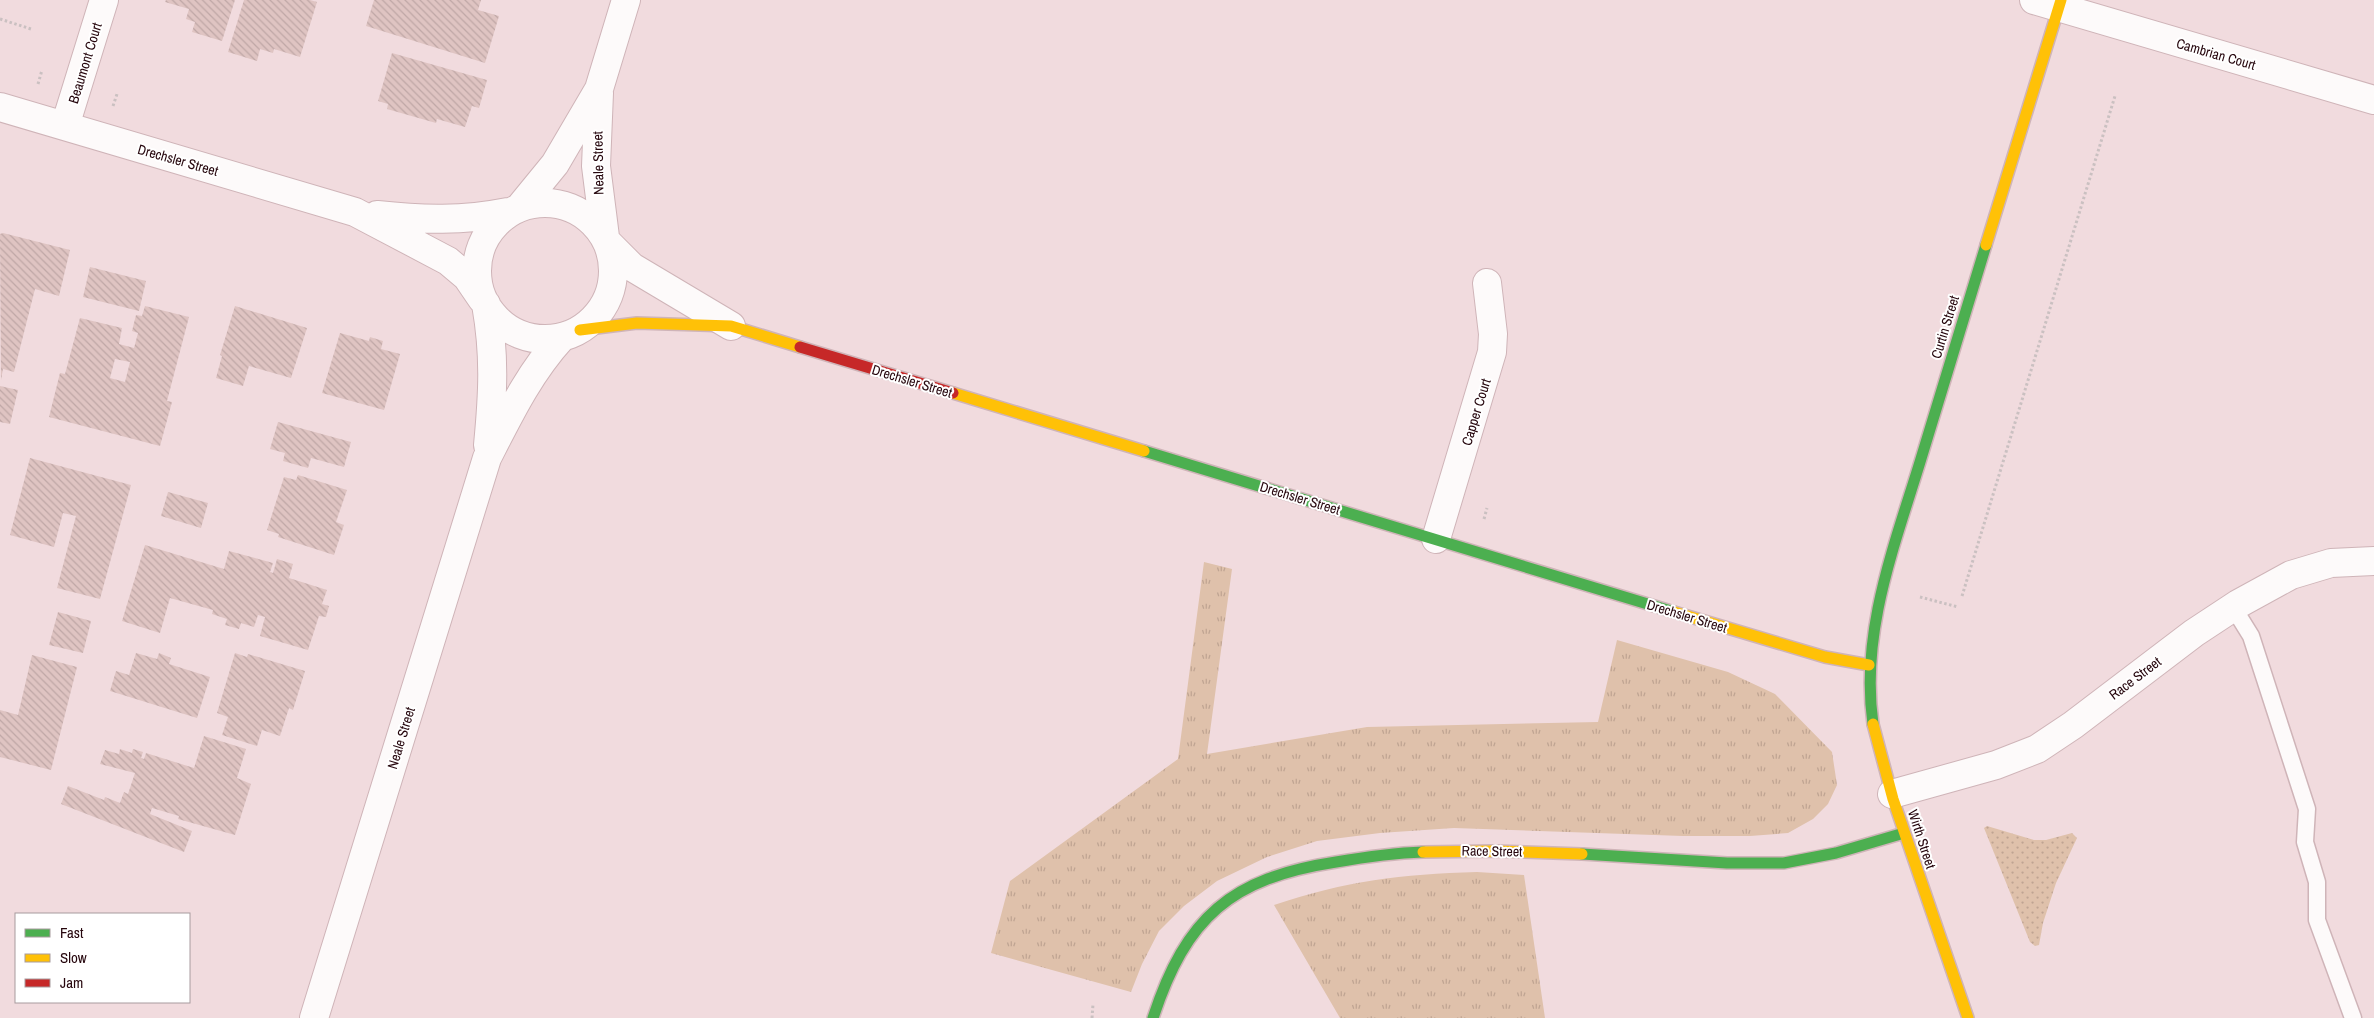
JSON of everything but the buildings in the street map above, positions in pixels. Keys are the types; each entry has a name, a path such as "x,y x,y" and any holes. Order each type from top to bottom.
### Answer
{"street":[{"name":"Beaumont Court","path":"65,126 104,0"},
{"name":"Neale Street","path":"514,210 555,164 599,88 626,0"},
{"name":"Cambrian Court","path":"2051,3 2374,100"},
{"name":"Curtin Street","path":"1869,665 1876,614 1897,536 2051,3"},
{"name":"Neale Street","path":"599,88 596,166 607,240"},
{"name":"Drechsler Street","path":"0,106 355,212 416,242 448,261 467,277 484,302"},
{"path":"546,202 566,205 584,214 607,240 614,263 611,289 606,302 595,318 571,334 543,339 524,336 507,328 493,316 484,302 477,282 477,262 482,242 493,226 514,210 546,202"},
{"name":"Drechsler Street","path":"355,212 443,220 475,218 514,210"},
{"name":"Drechsler Street","path":"607,240 632,266 731,326"},
{"name":"Capper Court","path":"1436,538 1492,352 1493,334 1487,283"},
{"name":"Neale Street","path":"484,302 492,338 494,372 487,458"},
{"name":"Drechsler Street","path":"571,334 613,323 646,321 731,326 1436,538 1785,646 1825,657 1869,665"},
{"name":"Neale Street","path":"314,1018 487,458 519,395 549,352 571,334"},
{"name":"Race Street","path":"1892,794 1996,765 2037,749 2073,725 2194,633 2233,607 2290,575 2331,563 2374,561"},
{"name":"Wirth Street","path":"1869,665 1870,698 1877,739 1892,794 1968,1018"},
{"name":"Race Street","path":"1153,1018 1168,973 1184,946 1203,920 1230,896 1259,882 1293,870 1353,858 1426,851 1514,851 1767,864 1825,857 1904,833"}],"lane":[{"path":"2233,607 2251,636 2307,809 2305,842 2318,882 2317,920 2353,1018"}],"path":[{"path":"0,19 31,29"},
{"path":"1962,596 2115,96"},
{"path":"1920,597 1958,607"},
{"path":"1092,1018 1093,1004"}],"green space":[{"path":"1204,562 1232,569 1207,754 1367,727 1598,722 1617,640 1728,672 1775,694 1832,752 1837,785 1828,804 1813,819 1788,833 1750,836 1683,836 1454,828 1380,833 1317,841 1267,857 1217,881 1184,906 1159,931 1142,964 1131,992 991,953 1010,881 1178,759"},
{"path":"1987,826 2034,840 2046,840 2072,833 2077,838 2056,883 2043,923 2039,945 2035,946 2030,942 1984,828"},
{"path":"1477,872 1524,875 1545,1018 1340,1018 1274,905 1325,890 1374,880"}],"traffic: fast":[{"path":"1873,724 1870,690 1871,657 1882,591 1890,558 1986,245"},
{"path":"1144,451 1674,612"},
{"path":"1582,854 1727,863 1784,863 1836,853 1904,833"},
{"path":"1153,1018 1166,983 1181,953 1198,928 1217,908 1241,892 1268,879 1299,869 1369,857 1423,852"}],"traffic: slow":[{"path":"1986,245 2061,0"},
{"path":"580,330 637,323 731,326 800,347"},
{"path":"953,393 1144,451"},
{"path":"1674,612 1825,657 1869,665"},
{"path":"1873,724 1893,799 1968,1018"},
{"path":"1423,852 1494,851 1582,854"}],"traffic: jam":[{"path":"800,347 953,393"}]}
